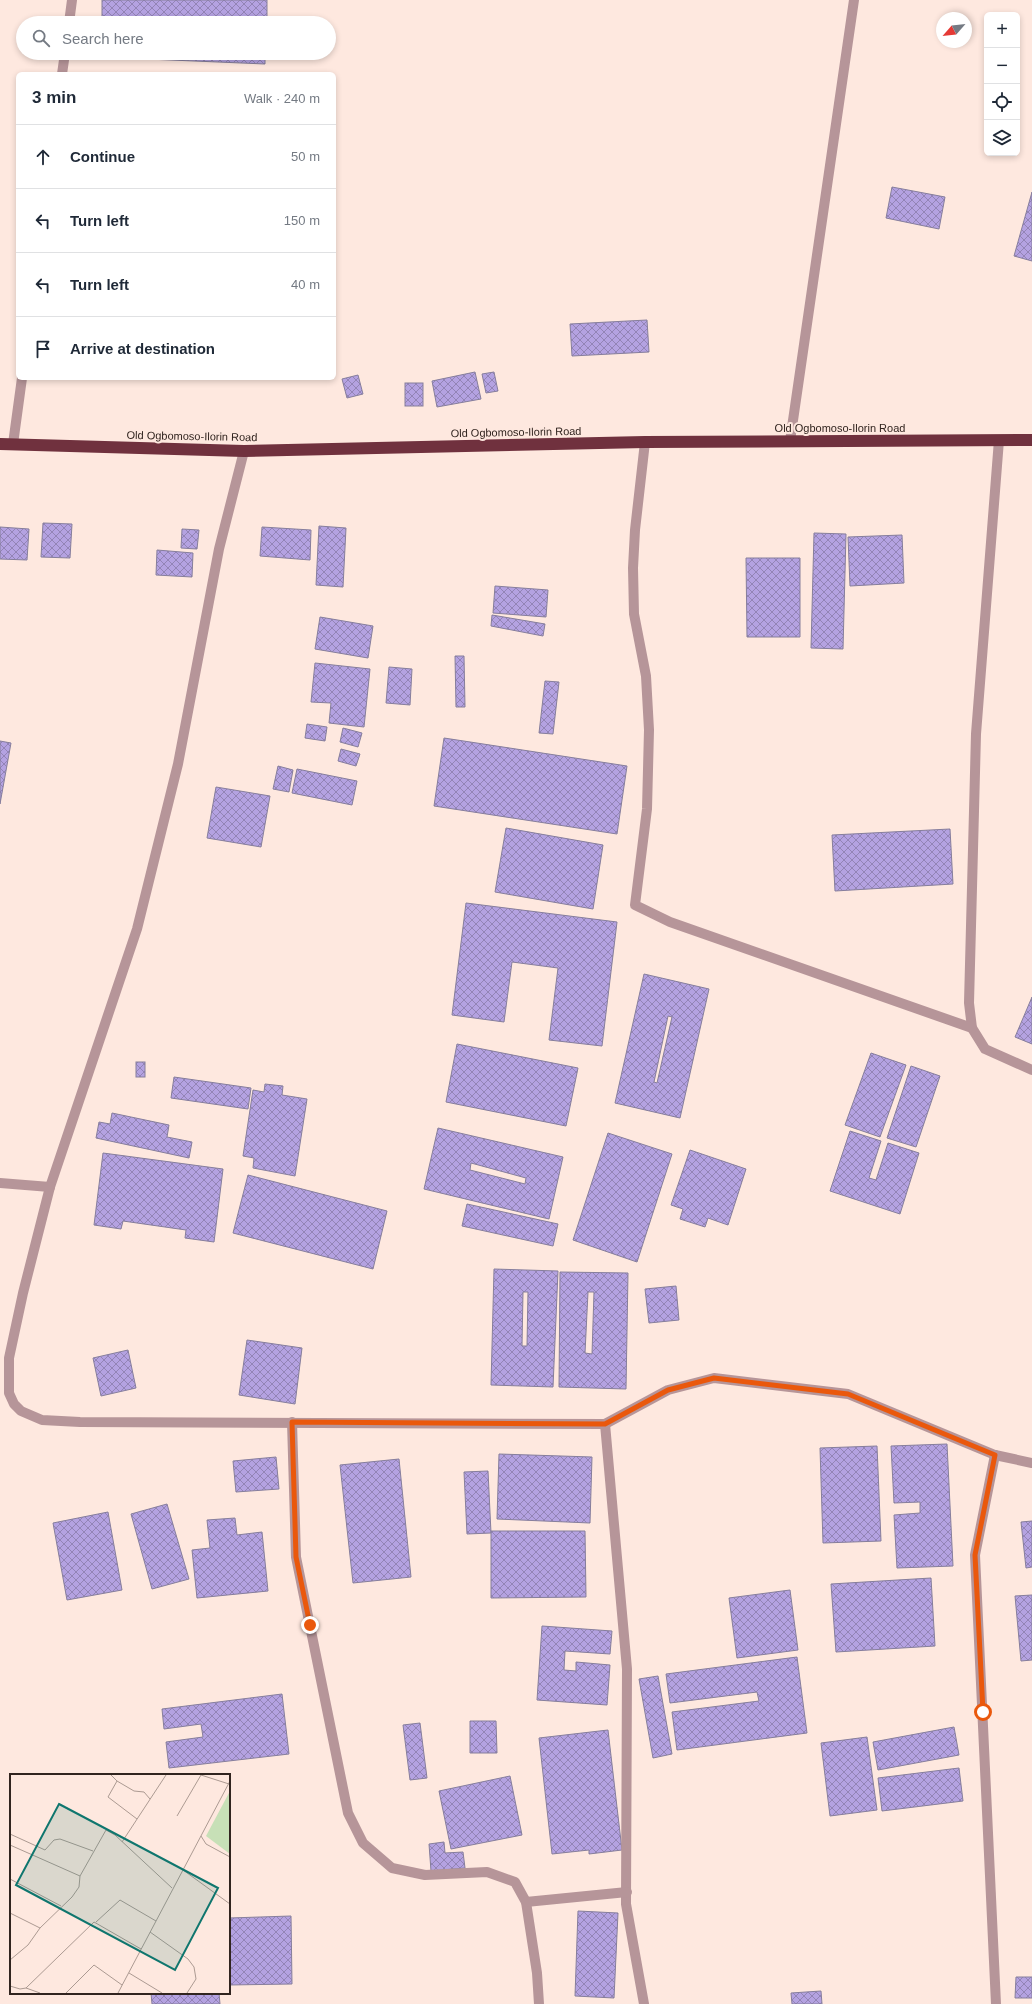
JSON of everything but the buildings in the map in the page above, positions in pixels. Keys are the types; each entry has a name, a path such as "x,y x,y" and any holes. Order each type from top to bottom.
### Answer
{"highway":[{"name":"Old Ogbomoso-Ilorin Road","path":"0,444 244,451 645,442 1032,440"}],"street":[{"path":"70,16 72,0"},
{"path":"790,441 854,0"},
{"path":"62,72 64,60"},
{"path":"13,444 22,380"},
{"path":"999,440 976,734 969,1003 972,1028 985,1049 1032,1070"},
{"path":"645,442 635,530 633,568 634,614 646,676 649,730 647,809 635,905 670,922 972,1028"},
{"path":"244,451 219,550 178,764 137,929 50,1187 23,1293 9,1358 9,1394 14,1404 21,1412 42,1420 80,1422 605,1424 668,1390 714,1378 848,1394 995,1455 1032,1463"},
{"path":"0,1183 50,1187"},
{"path":"292,1422 296,1557 348,1813 363,1843 392,1868 425,1874 487,1872 515,1882 526,1902 537,1973 539,2004"},
{"path":"605,1424 627,1670 626,1904 644,2004"},
{"path":"995,1455 975,1555 996,2004"},
{"path":"526,1902 627,1892"}],"route":[{"path":"310,1625 296,1557 292,1422 605,1424 668,1390 714,1378 848,1394 995,1455 975,1555 983,1712"}]}
